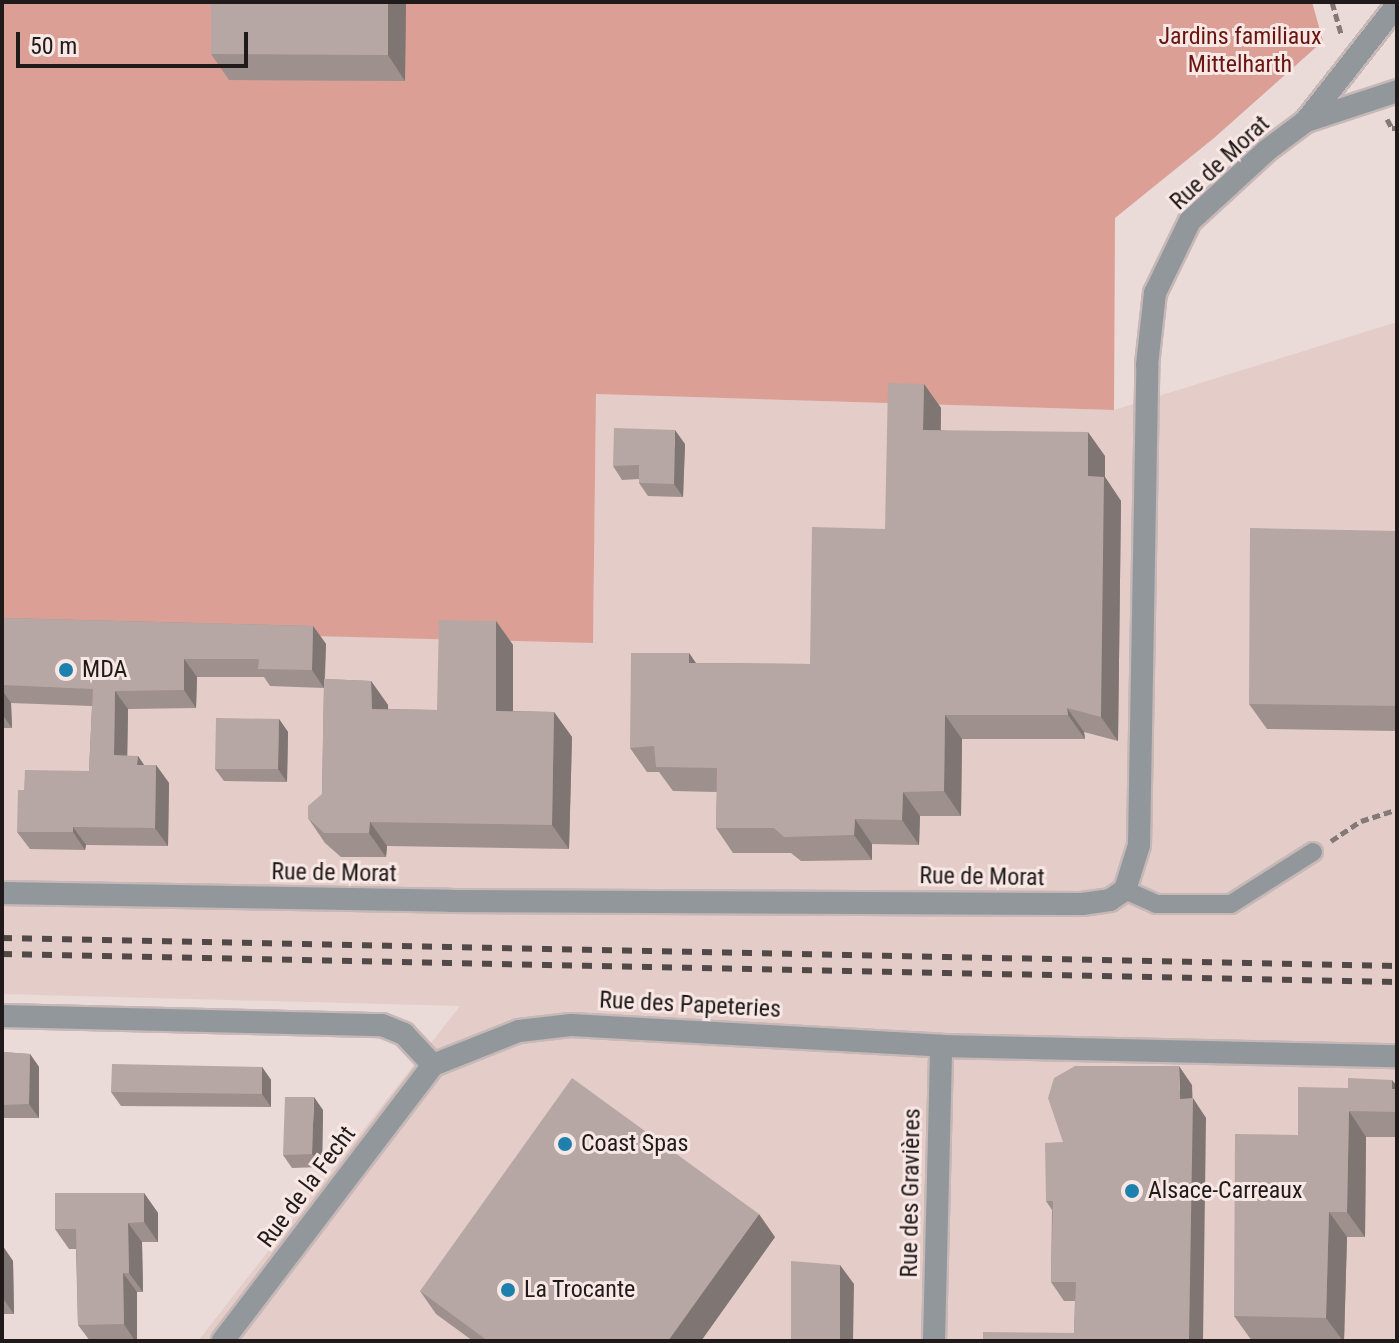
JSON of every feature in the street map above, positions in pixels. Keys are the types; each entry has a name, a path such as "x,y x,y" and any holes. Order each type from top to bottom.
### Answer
{"street":[{"name":"Rue de Morat","path":"2,893 451,901 1082,904 1110,900 1125,890 1139,845 1147,365 1155,293 1190,221 1266,151 1306,121 1397,5"},
{"name":"Rue de Morat","path":"1306,121 1397,91"},
{"path":"2,1016 382,1025 404,1034 433,1065"},
{"name":"Rue des Papeteries","path":"433,1065 519,1031 571,1025 941,1046 1397,1056"},
{"name":"Rue des Gravières","path":"934,1341 941,1046"},
{"name":"Rue de la Fecht","path":"223,1341 433,1065"}],"lane":[{"path":"1125,890 1156,904 1231,904 1313,852"}],"path":[{"path":"1313,852 1361,821 1397,809"}],"shaded area":[{"path":"1397,322 1397,1341 198,1341 460,1006 2,994 2,625 593,635 596,394 1114,410"}],"green space":[{"name":"Jardins familiaux Mittelharth","path":"2,2 1312,2 1323,41 1214,138 1115,218 1114,410 596,394 593,643 2,628"}],"building":[{"path":"211,2 388,2 388,55 211,54"},
{"path":"888,383 924,384 923,430 1088,432 1088,476 1104,477 1101,717 1067,708 1068,715 945,715 944,791 903,792 902,820 855,819 854,835 784,837 774,828 716,828 717,768 656,767 654,746 630,748 631,653 689,653 689,663 810,664 812,527 885,529"},
{"path":"614,428 675,430 674,484 639,483 639,465 613,466"},
{"path":"1250,528 1397,531 1397,706 1249,704"},
{"path":"2,618 313,626 312,670 258,669 259,659 184,659 184,690 115,691 114,755 138,756 137,765 156,765 155,828 73,827 73,832 17,832 18,790 24,790 25,770 89,771 93,689 2,685"},
{"path":"439,620 496,621 496,711 554,712 552,825 370,822 369,833 324,833 308,818 308,806 322,794 324,679 371,681 372,709 437,710"},
{"path":"216,718 279,719 278,769 215,769"},
{"path":"2,1052 30,1054 29,1104 2,1105"},
{"path":"112,1064 262,1067 262,1094 111,1092"},
{"name":"Alsace-Carreaux","path":"1075,1066 1179,1066 1180,1099 1193,1098 1189,1341 983,1341 983,1332 1074,1333 1076,1282 1051,1282 1053,1201 1046,1201 1045,1143 1063,1142 1048,1098 1054,1078"},
{"path":"572,1078 759,1214 668,1341 488,1341 420,1291"},
{"path":"1348,1078 1392,1080 1392,1089 1397,1089 1397,1112 1349,1111 1347,1212 1329,1212 1326,1318 1234,1316 1235,1134 1298,1135 1298,1087 1348,1088"},
{"path":"285,1097 314,1097 312,1154 283,1155"},
{"path":"55,1193 144,1193 144,1222 128,1223 129,1273 123,1273 124,1324 78,1325 76,1229 55,1229"},
{"path":"791,1261 840,1265 840,1341 791,1341"}],"railway":[{"path":"2,938 1397,966"},
{"path":"2,954 1397,982"}],"place":[{"name":"MDA","path":"66,670"},
{"name":"Coast Spas","path":"565,1144"},
{"name":"Alsace-Carreaux","path":"1132,1191"},
{"name":"La Trocante","path":"508,1290"}]}
